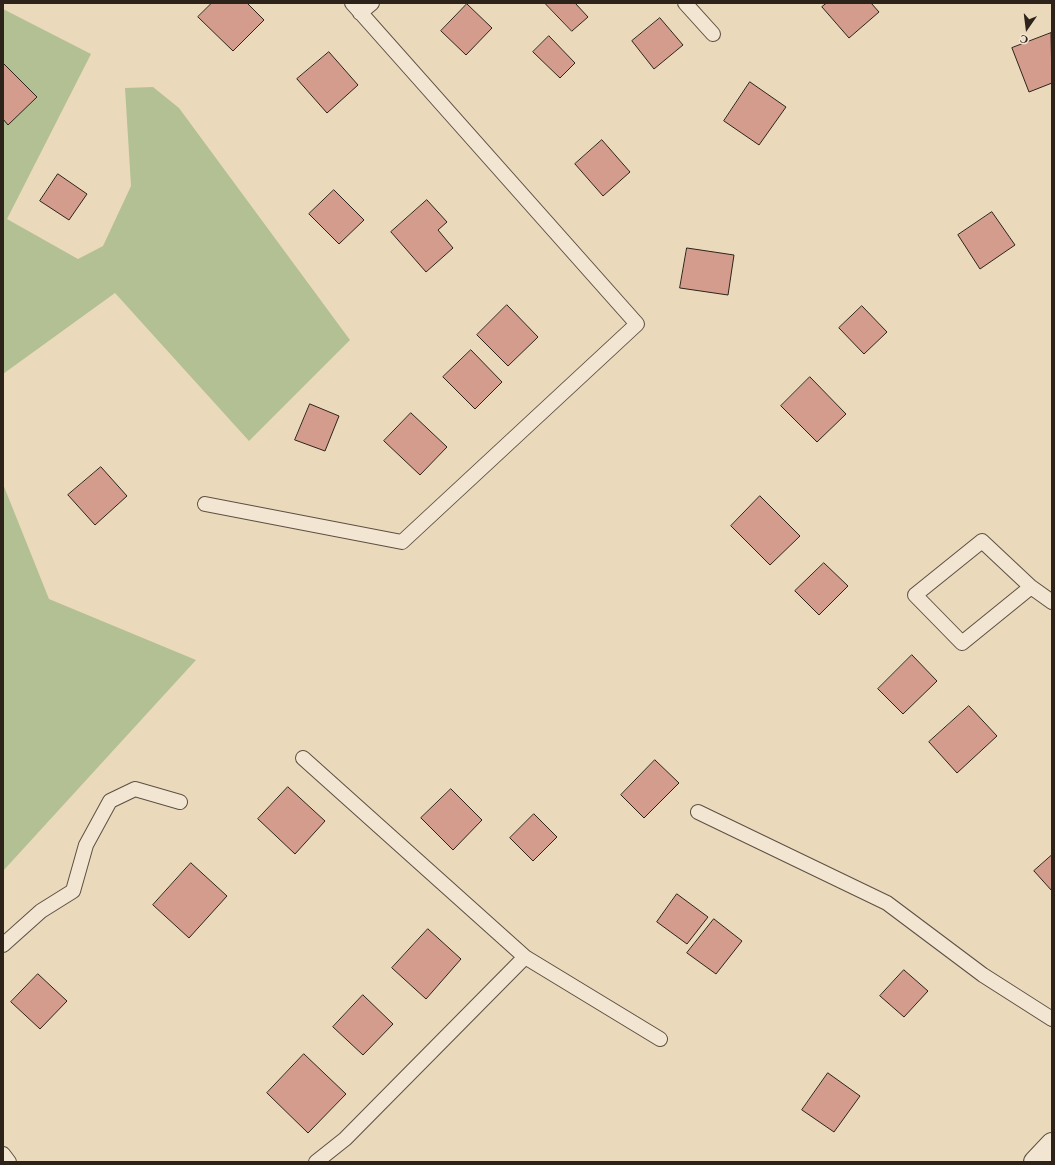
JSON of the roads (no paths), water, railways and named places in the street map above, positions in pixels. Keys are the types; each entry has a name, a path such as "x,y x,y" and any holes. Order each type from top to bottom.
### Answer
{"street":[{"path":"1035,1162 1052,1144"}],"lane":[{"path":"205,504 402,542 637,324 356,8 372,3"},
{"path":"685,3 714,34"},
{"path":"1031,587 962,643 915,595 982,541 1031,587 1052,602"},
{"path":"303,758 525,957 660,1039"},
{"path":"3,944 41,911 73,891 86,845 110,801 135,789 180,802"},
{"path":"698,812 887,903 983,975 1052,1019"},
{"path":"316,1162 345,1139 525,957"},
{"path":"3,1154 9,1162"}]}
